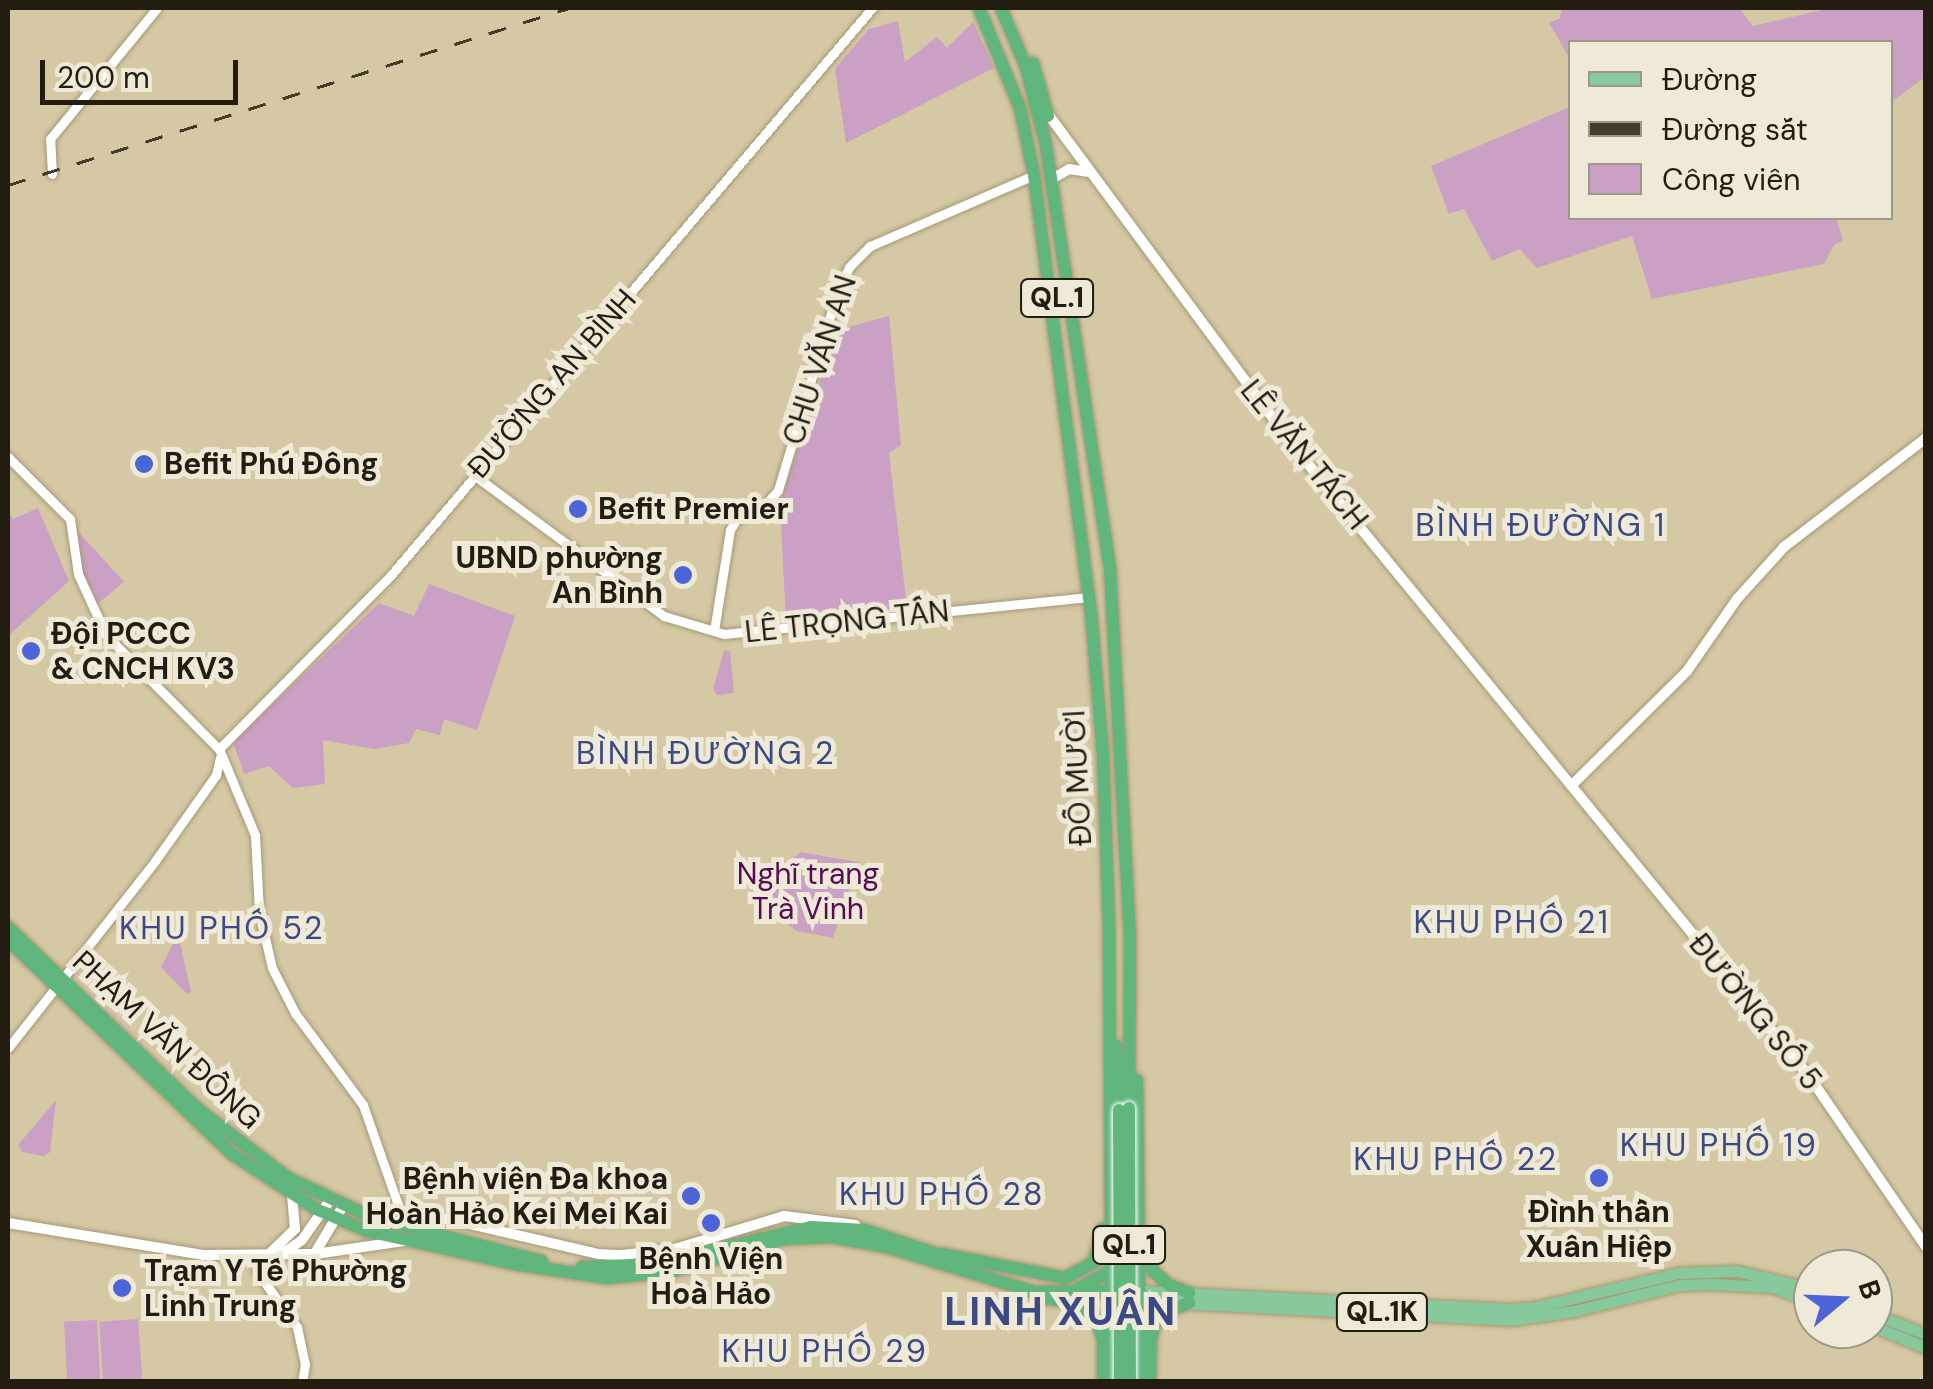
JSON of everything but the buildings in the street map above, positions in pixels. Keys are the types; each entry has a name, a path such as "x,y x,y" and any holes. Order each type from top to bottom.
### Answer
{"highway":[{"name":"QL.1","path":"970,8 994,54 1014,113 1023,120"},
{"name":"QL.1","path":"979,8 1006,66 1036,174"},
{"name":"ĐỖ MƯỜI","path":"987,8 1005,43 1021,93 1036,174 1093,596 1112,771 1115,994 1108,1129 1112,1382"},
{"name":"ĐỖ MƯỜI","path":"1005,8 1036,99 1056,176"},
{"name":"ĐỖ MƯỜI","path":"1005,8 1028,49 1048,114 1116,593 1130,937 1130,1028 1124,1109"},
{"path":"1093,596 1116,593"},
{"name":"ĐỖ MƯỜI","path":"1093,596 1103,754 1108,980 1112,1039 1124,1109"},
{"name":"PHẠM VĂN ĐỒNG","path":"8,927 207,1132 320,1211 337,1208 546,1262 603,1268 657,1264 797,1228 865,1230 938,1259"},
{"name":"PHẠM VĂN ĐỒNG","path":"8,940 59,980 239,1145 337,1208 405,1241 607,1278 670,1272 800,1237 873,1243 1049,1291 1140,1296"},
{"name":"QL.1","path":"1108,980 1115,994"},
{"name":"ĐỖ MƯỜI","path":"1130,1028 1136,1047 1139,1129 1140,1382"},
{"name":"QL.1","path":"1120,1382 1124,1109"},
{"name":"QL.1","path":"1124,1109 1130,1382"},
{"path":"1103,1382 1101,1329 1087,1309 946,1272 938,1259 960,1255 1048,1278 1065,1278 1084,1271 1098,1254 1103,1231 1101,1148 1108,1129"},
{"path":"1139,1129 1146,1147 1151,1265 1160,1279 1189,1298 1165,1312 1154,1326 1150,1382"},
{"path":"1110,1268 1140,1269 1167,1297 1140,1327 1112,1326 1074,1291 1110,1268"}],"main road":[{"name":"LÊ VĂN TÁCH","path":"1036,99 1293,445 1572,785"},
{"path":"1056,176 1088,172"},
{"path":"1572,785 1687,671 1737,600 1784,547 1926,438"},
{"name":"ĐƯỜNG SỐ 5","path":"1572,785 1809,1076 1926,1247"},
{"path":"260,1256 295,1229 292,1194"},
{"path":"314,1254 337,1208"},
{"path":"279,1256 302,1240 320,1211"},
{"path":"8,1223 183,1253 279,1256 405,1241"},
{"name":"QL.1K","path":"1140,1296 1510,1309 1536,1308 1679,1273 1736,1270 1793,1284"},
{"name":"QL.1K","path":"1189,1298 1510,1320 1574,1311 1680,1285 1772,1288 1793,1295"},
{"path":"1893,1322 1926,1334"},
{"path":"1893,1334 1926,1348"}],"street":[{"path":"52,169 50,140 157,8"},
{"name":"ĐƯỜNG AN BÌNH","path":"8,1048 156,861 216,775 220,750 228,736 391,575 872,8"},
{"name":"CHU VĂN AN","path":"714,631 730,530 736,520 762,508 778,490 838,290 849,267 870,246 1036,174"},
{"path":"8,457 70,519 78,574 106,635 220,750 254,835 259,912 272,968 294,1012 363,1105 404,1226"},
{"name":"LÊ TRỌNG TẤN","path":"474,475 664,616 724,634 818,628 1093,596"},
{"path":"260,1256 258,1272 297,1327 303,1350 302,1382"}],"green space":[{"path":"1562,8 1739,8 1753,26 1831,8 1925,8 1925,77 1893,101 1893,40 1568,40 1568,56 1549,23 1560,18"},
{"path":"898,21 905,62 937,37 947,48 973,22 994,68 846,143 835,69 869,29"},
{"path":"1568,108 1568,220 1837,220 1843,240 1834,245 1824,264 1652,299 1632,236 1537,268 1520,249 1492,261 1464,209 1449,214 1431,166"},
{"path":"889,316 901,445 889,453 907,607 786,624 780,502 837,330"},
{"path":"38,508 69,581 8,636 8,513 13,519"},
{"path":"73,526 124,582 95,606 79,566"},
{"path":"429,584 515,616 477,730 444,719 440,735 416,729 409,743 374,749 323,740 325,784 293,788 269,766 244,774 233,742 379,603 414,616"},
{"path":"724,650 730,651 734,693 717,695 713,689"},
{"name":"Nghĩ trang Trà Vinh","path":"800,852 858,862 833,938 797,931 752,896"},
{"path":"174,942 180,943 191,992 187,994 161,967"},
{"path":"56,1100 50,1152 44,1156 22,1152 18,1145"},
{"path":"138,1319 142,1380 103,1382 99,1322"},
{"path":"97,1320 100,1381 67,1382 64,1322"}],"railway":[{"path":"8,185 569,8"}],"place":[{"name":"Befit Phú Đông","path":"144,464"},
{"name":"Befit Premier","path":"578,509"},
{"name":"UBND phường An Bình","path":"683,575"},
{"name":"Đội PCCC & CNCH KV3","path":"31,651"},
{"name":"Đình thần Xuân Hiệp","path":"1599,1178"},
{"name":"Bệnh viện Đa khoa Hoàn Hảo Kei Mei Kai","path":"691,1196"},
{"name":"Bệnh Viện Hoà Hảo","path":"711,1223"},
{"name":"Trạm Y Tế Phường Linh Trung","path":"122,1288"}],"district":[{"name":"BÌNH ĐƯỜNG 1","path":"1541,525"},
{"name":"BÌNH ĐƯỜNG 2","path":"706,753"},
{"name":"KHU PHỐ 21","path":"1512,922"},
{"name":"KHU PHỐ 52","path":"222,928"},
{"name":"KHU PHỐ 19","path":"1719,1145"},
{"name":"KHU PHỐ 22","path":"1456,1159"},
{"name":"KHU PHỐ 28","path":"942,1194"},
{"name":"LINH XUÂN","path":"1061,1311"},
{"name":"KHU PHỐ 29","path":"825,1351"}]}
